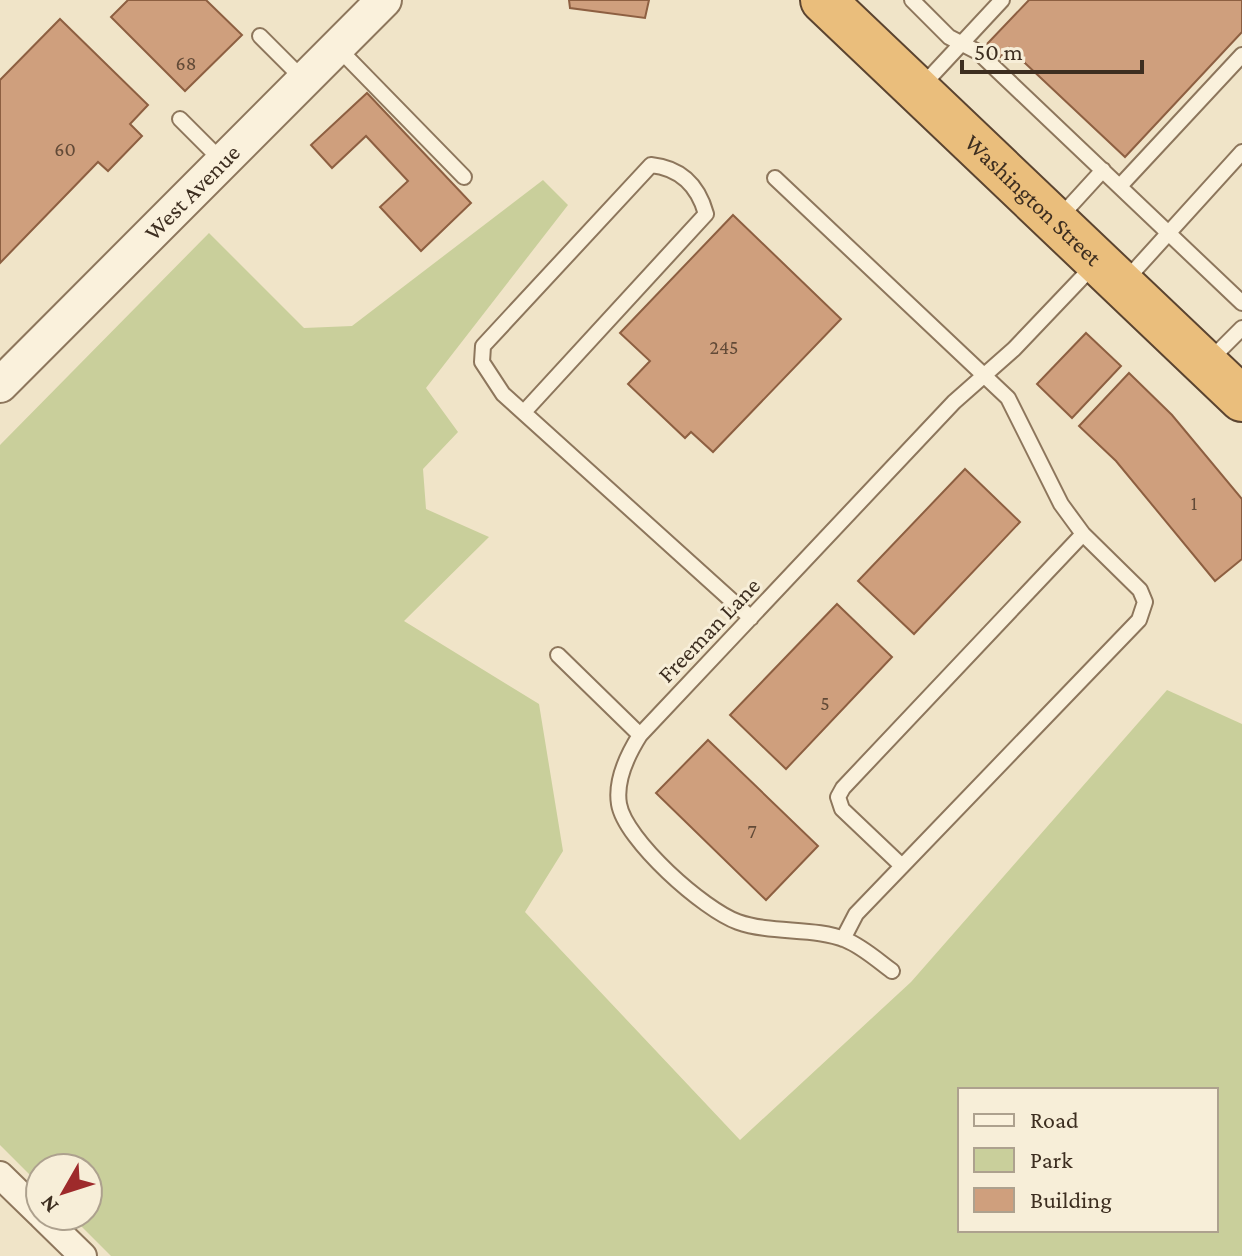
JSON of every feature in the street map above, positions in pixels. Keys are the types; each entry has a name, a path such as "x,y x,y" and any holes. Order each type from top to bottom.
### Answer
{"highway":[{"name":"Washington Street","path":"823,0 1242,399"}],"street":[{"name":"West Avenue","path":"3,376 384,0"},
{"path":"0,1175 24,1198"},
{"path":"58,1232 83,1256"}],"lane":[{"path":"912,0 949,37 978,52 1242,303"},
{"path":"918,91 1002,0"},
{"path":"260,36 303,79"},
{"path":"337,47 464,177"},
{"path":"1120,186 1242,55"},
{"path":"180,119 222,161"},
{"name":"Freeman Lane","path":"892,971 843,939 766,931 734,921 707,906 628,828 618,803 628,755 640,735 954,402 1110,273 1169,233 1242,152"},
{"path":"524,412 706,214 701,196 672,167 651,165 483,346 482,362 503,394 751,618"},
{"path":"1055,222 1103,170"},
{"path":"775,178 1008,398 1061,504 1083,534 1140,590 1145,602 1144,614 856,914 843,939"},
{"path":"1206,364 1242,328"},
{"path":"902,866 842,809 838,797 843,788 1083,534"},
{"path":"558,655 640,735"}],"green space":[{"path":"543,180 568,205 426,388 458,432 423,469 426,509 489,537 404,621 539,704 563,851 525,912 740,1140 911,982 1167,690 1242,724 1242,1256 111,1256 87,1232 104,1232 104,1152 24,1152 24,1169 0,1145 0,445 209,233 304,328 352,326"}],"building":[{"path":"128,0 206,0 242,35 185,91 111,17"},
{"path":"569,0 649,0 645,18 570,8"},
{"path":"1029,0 1242,0 1242,32 1125,157 1009,48 1000,57 987,44"},
{"path":"60,19 148,105 130,124 142,136 108,171 98,162 0,263 0,80"},
{"path":"367,93 471,203 421,251 380,207 408,181 366,136 332,168 311,145"},
{"path":"733,215 841,319 713,452 691,432 685,438 628,384 650,361 620,333"},
{"path":"1086,333 1121,366 1072,418 1037,384"},
{"path":"1129,373 1172,415 1242,499 1242,559 1215,581 1116,461 1079,426"},
{"path":"965,469 1020,522 914,634 858,581"},
{"path":"837,604 892,657 786,769 730,715"},
{"path":"708,740 818,846 766,900 656,793"}]}
